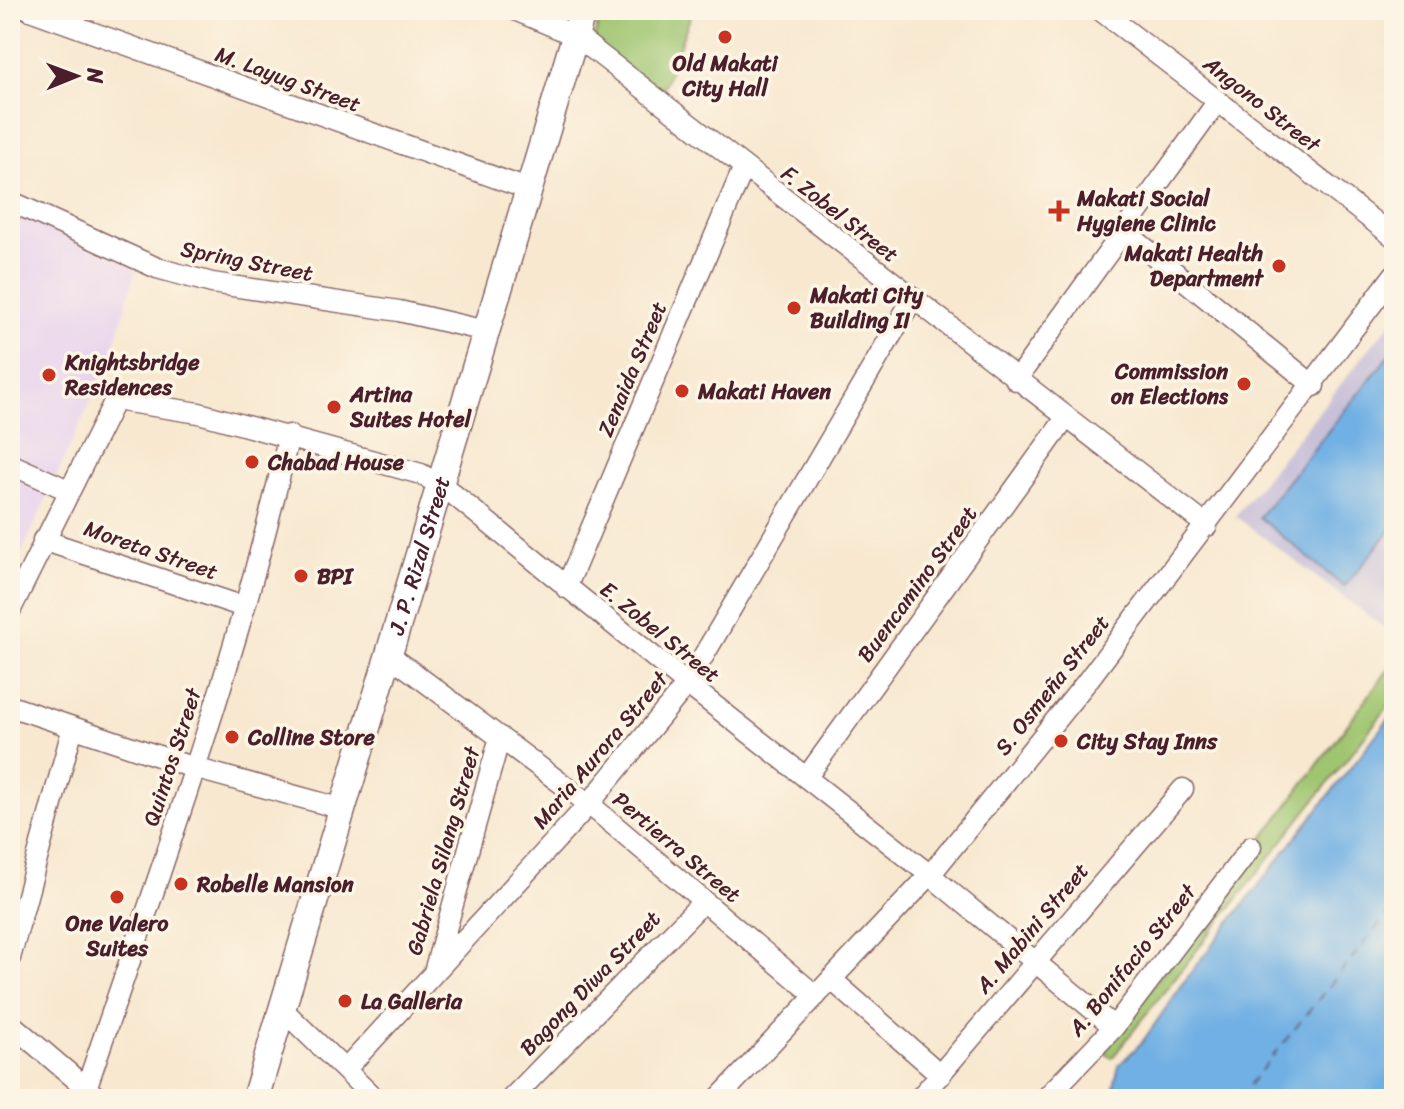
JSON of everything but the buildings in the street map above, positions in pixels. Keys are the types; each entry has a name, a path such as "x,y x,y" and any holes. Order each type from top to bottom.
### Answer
{"main road":[{"name":"J. P. Rizal Street","path":"255,1099 583,10"}],"street":[{"name":"M. Layug Street","path":"30,10 530,190"},
{"name":"F. Zobel Street","path":"515,10 576,36 743,169 1207,526"},
{"name":"Angono Street","path":"1100,10 1394,237"},
{"path":"1016,380 1218,101"},
{"name":"Zenaida Street","path":"566,588 743,169"},
{"name":"Spring Street","path":"10,201 169,271 212,283 399,311 486,331"},
{"path":"1123,230 1314,386"},
{"name":"S. Osmeña Street","path":"718,1099 930,875 1085,684 1314,386 1394,275"},
{"name":"Maria Aurora Street","path":"346,1069 589,804 687,684 912,300"},
{"name":"E. Zobel Street","path":"68,490 115,400 199,413 289,435 421,474 440,485 930,875 1114,1027"},
{"name":"Buencamino Street","path":"806,778 1066,418"},
{"name":"Quintos Street","path":"93,1094 244,607 289,435"},
{"path":"10,464 68,490 10,611"},
{"name":"Moreta Street","path":"43,540 244,607"},
{"name":"Pertierra Street","path":"388,654 589,804 816,996"},
{"path":"10,706 194,768 343,809"},
{"path":"10,958 73,727"},
{"name":"Gabriela Silang Street","path":"432,978 500,737"},
{"name":"A. Mabini Street","path":"919,1099 1183,789"},
{"name":"A. Bonifacio Street","path":"1045,1099 1114,1027 1251,847"},
{"name":"Bagong Diwa Street","path":"511,1099 704,901"},
{"path":"831,979 941,1075"},
{"path":"283,1010 375,1099"},
{"path":"10,1023 93,1094"}],"shaded area":[{"path":"10,204 136,269 113,351 10,579"},
{"path":"1394,318 1394,635 1235,516"}],"green space":[{"path":"602,10 693,10 658,101 591,49"},
{"path":"1394,662 1394,699 1112,1058 1104,1052"}],"water":[{"path":"1394,349 1394,526 1344,587 1259,517"},
{"path":"1394,712 1394,1099 1111,1099 1119,1065 1143,1041 1191,972"}],"ferry route":[{"path":"1238,1099 1394,906"}],"place":[{"name":"Old Makati City Hall","path":"725,37"},
{"name":"Makati Social Hygiene Clinic","path":"1059,211"},
{"name":"Makati Health Department","path":"1279,266"},
{"name":"Makati City Building II","path":"794,308"},
{"name":"Knightsbridge Residences","path":"49,375"},
{"name":"Commission on Elections","path":"1244,384"},
{"name":"Makati Haven","path":"682,391"},
{"name":"Artina Suites Hotel","path":"334,407"},
{"name":"Chabad House","path":"252,462"},
{"name":"BPI","path":"301,576"},
{"name":"Colline Store","path":"232,737"},
{"name":"City Stay Inns","path":"1061,741"},
{"name":"Robelle Mansion","path":"181,884"},
{"name":"One Valero Suites","path":"117,897"},
{"name":"La Galleria","path":"345,1001"}]}
